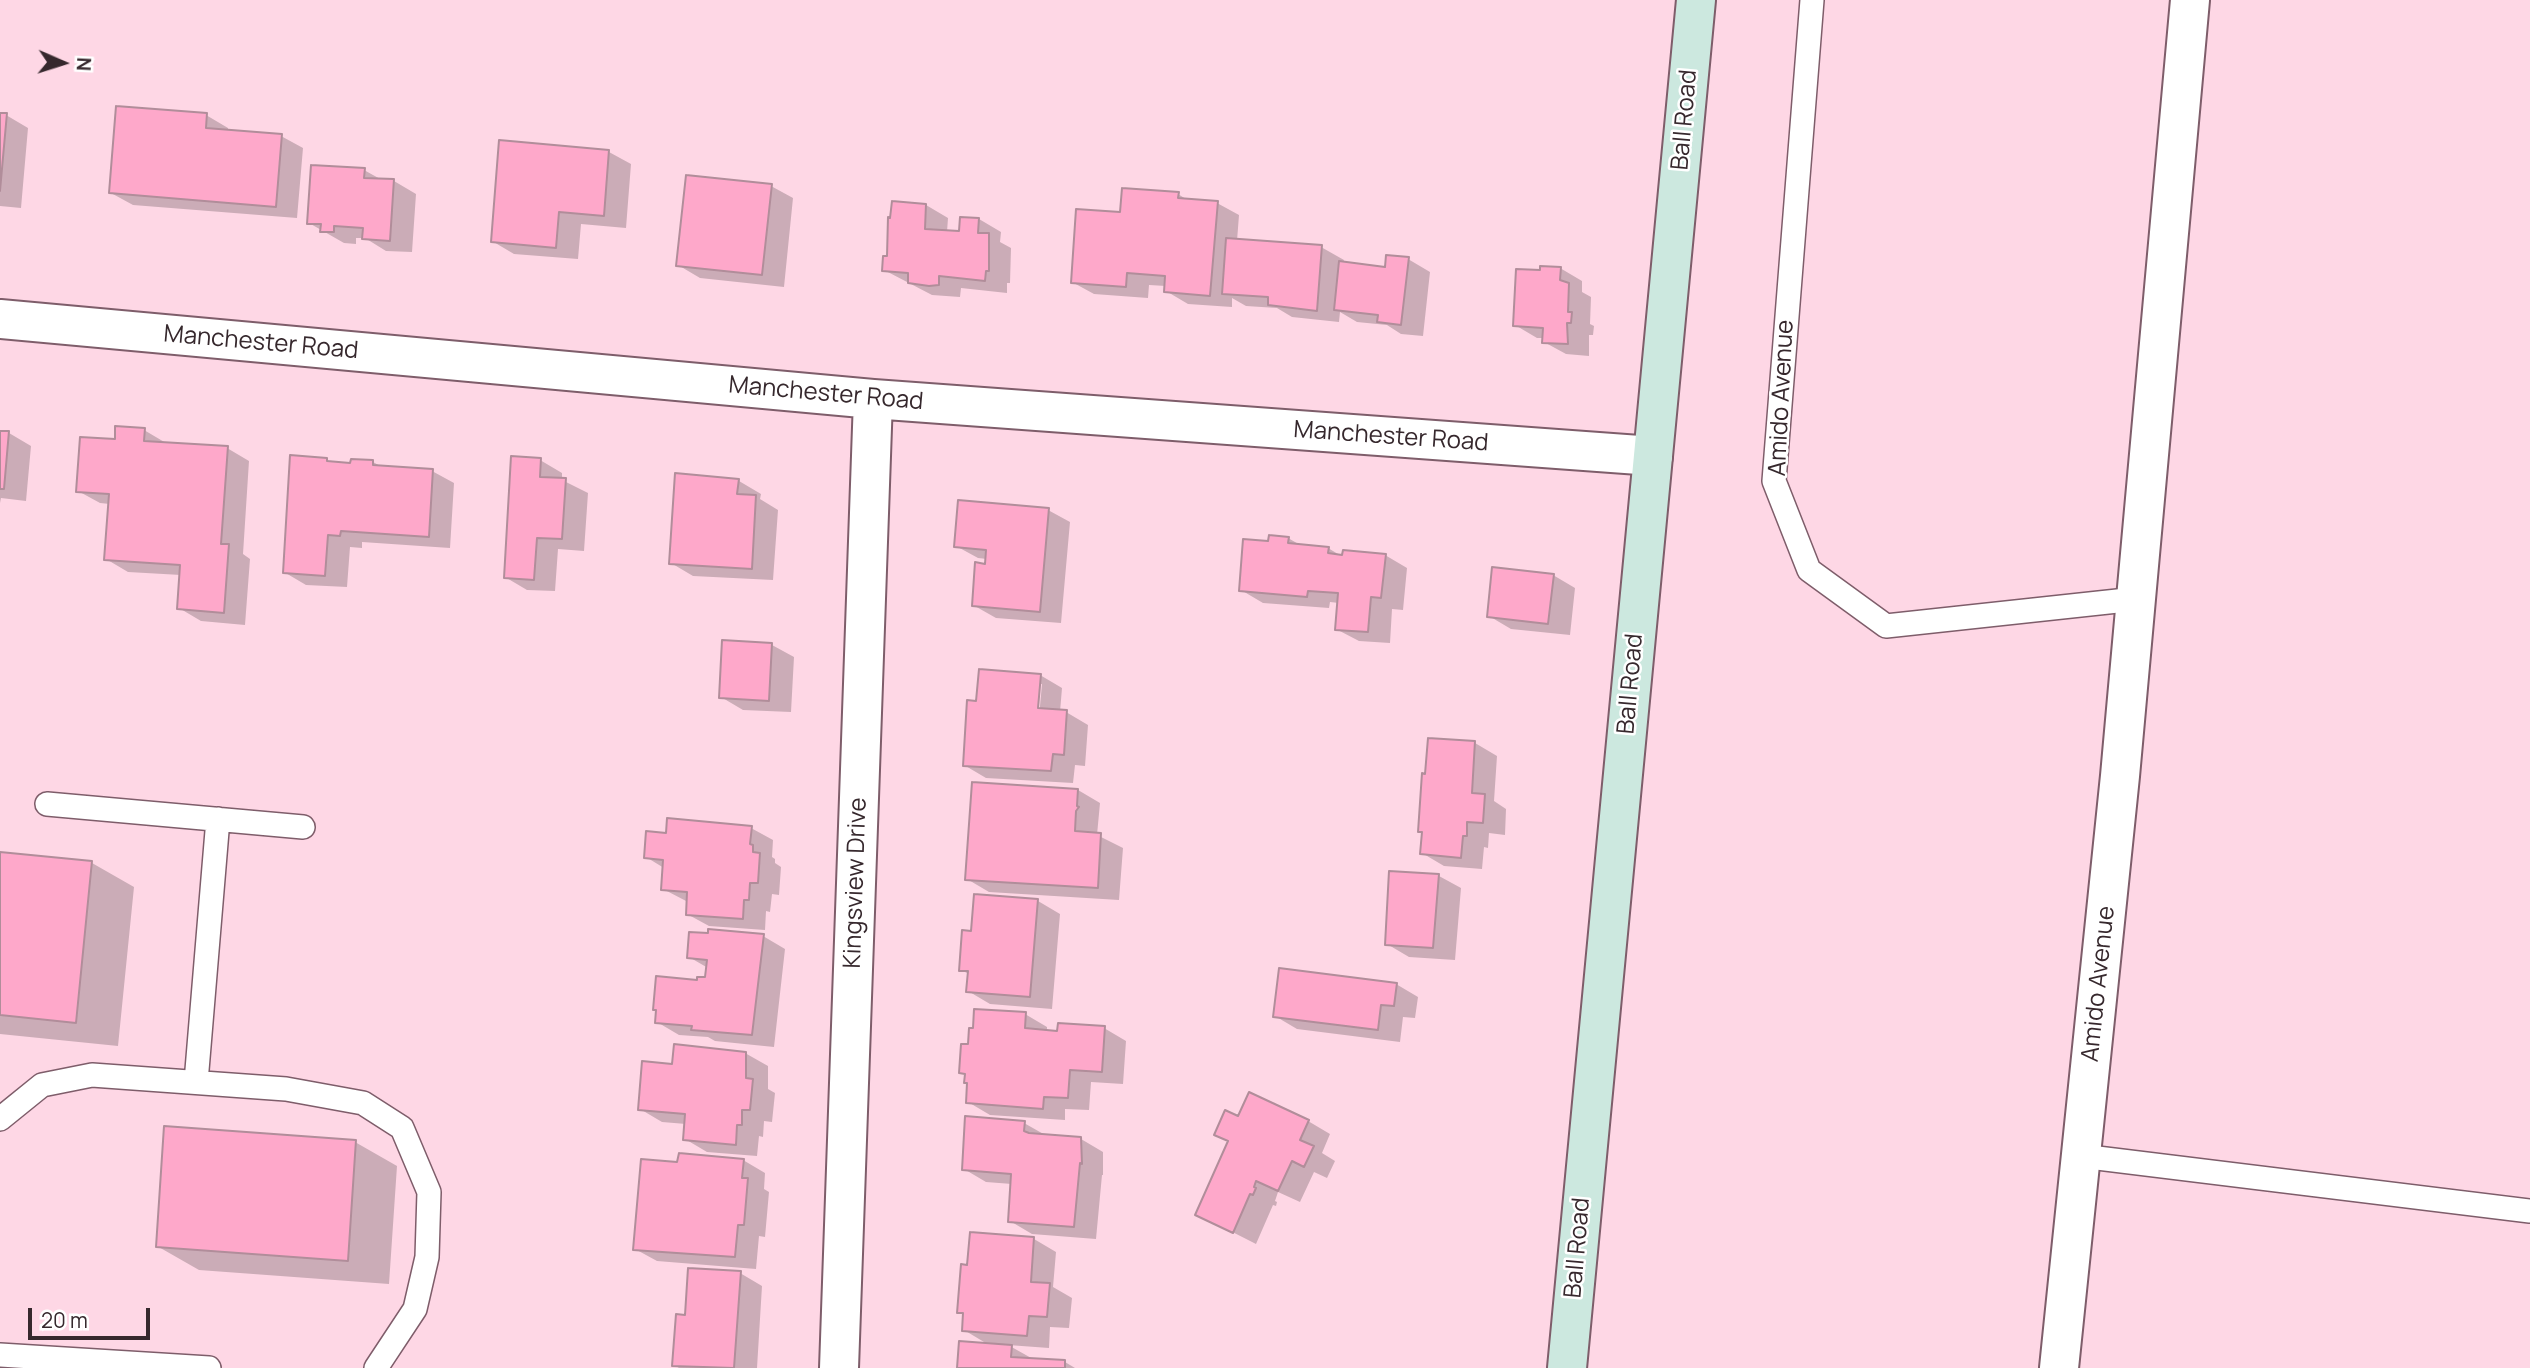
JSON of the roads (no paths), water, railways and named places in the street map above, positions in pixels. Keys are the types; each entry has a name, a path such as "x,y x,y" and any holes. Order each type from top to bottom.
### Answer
{"main road":[{"name":"Ball Road","path":"1567,1368 1696,0"}],"street":[{"name":"Amido Avenue","path":"2059,1368 2136,599 2190,0"},
{"name":"Manchester Road","path":"0,319 873,399 1653,456"},
{"name":"Kingsview Drive","path":"839,1368 873,399"}],"lane":[{"name":"Amido Avenue","path":"1812,0 1774,481 1809,570 1886,626 2136,599"},
{"path":"47,804 303,827"},
{"path":"196,1082 218,819"},
{"path":"0,1119 42,1085 92,1074 286,1089 363,1103 402,1128 429,1192 427,1257 415,1309 376,1368"},
{"path":"2081,1156 2530,1211"},
{"path":"0,1354 209,1368"}]}
